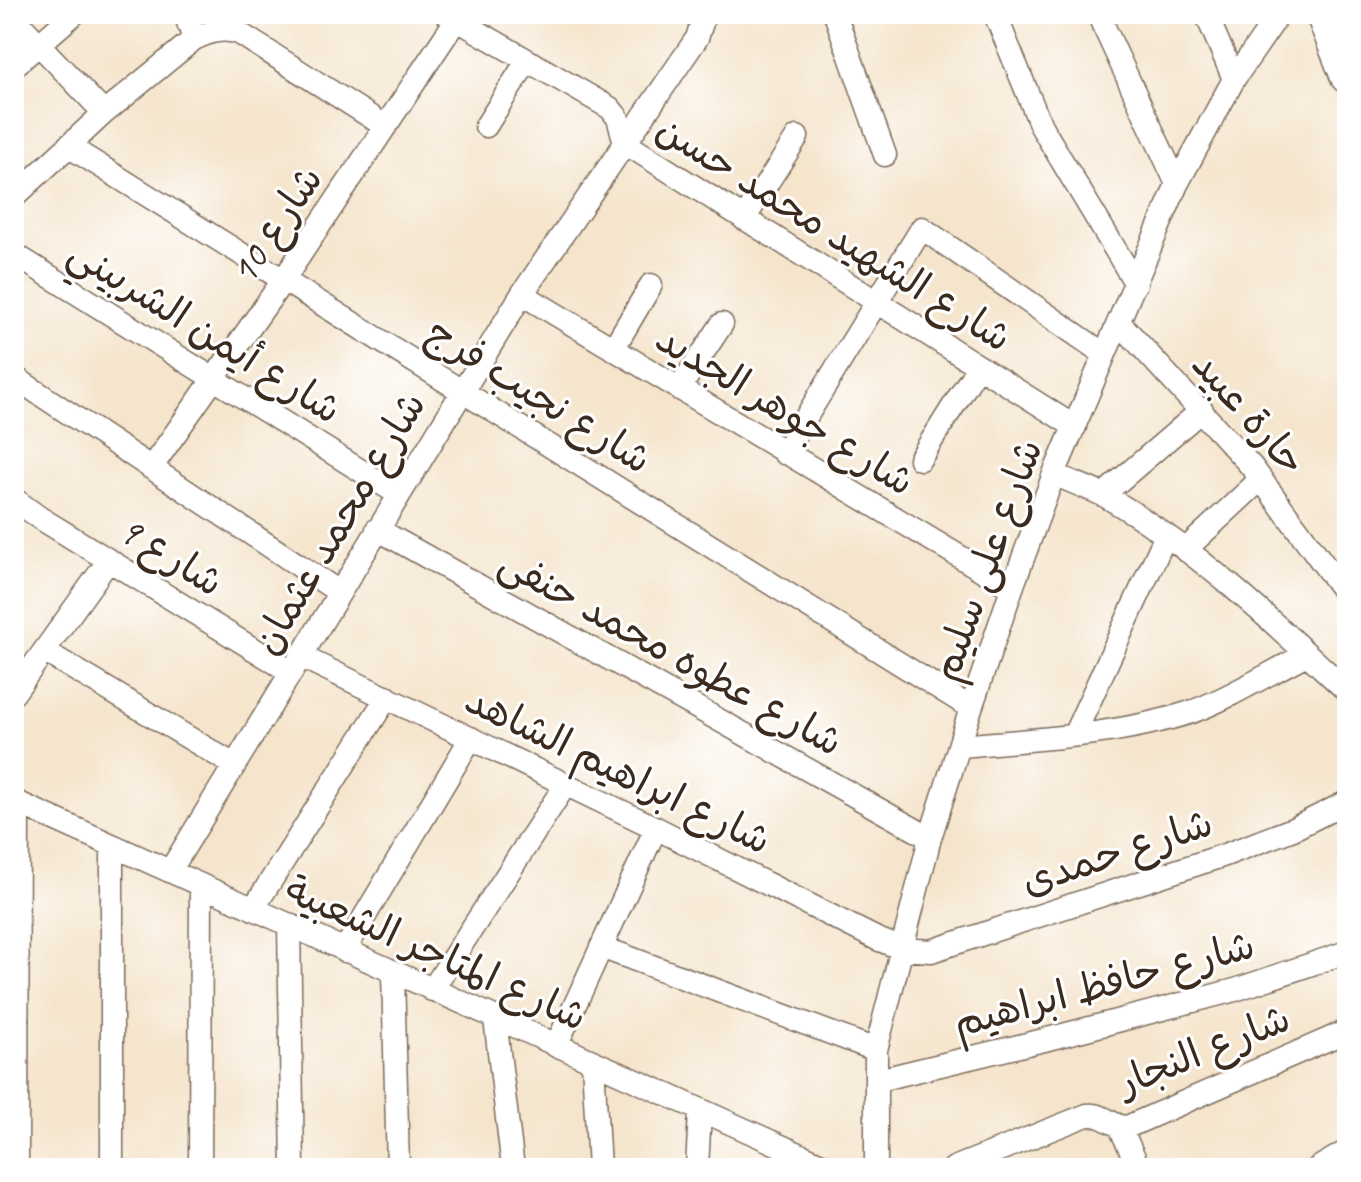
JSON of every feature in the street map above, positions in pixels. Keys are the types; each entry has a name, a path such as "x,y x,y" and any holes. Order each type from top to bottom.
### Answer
{"street":[{"path":"14,66 74,14"},
{"path":"185,14 194,39"},
{"name":"شارع محمد عثمان","path":"170,871 522,294 697,38 702,23 701,14"},
{"path":"835,14 885,155"},
{"path":"995,14 1041,126 1136,284"},
{"path":"1098,14 1177,184"},
{"path":"1206,14 1234,79"},
{"name":"شارع على سليم","path":"876,1168 876,1050 930,838 1012,588 1054,474 1177,184 1234,79 1279,14"},
{"path":"1322,14 1347,77"},
{"name":"شارع الشهيد محمد حسن","path":"455,16 610,108 618,118 625,143 1075,427"},
{"name":"شارع 10","path":"151,468 284,279 455,16"},
{"path":"14,18 104,113"},
{"path":"14,197 104,113 194,39 225,29 239,33 385,126"},
{"path":"486,126 527,61"},
{"path":"744,219 797,137"},
{"name":"شارع نجيب فرج","path":"68,146 971,708"},
{"path":"784,453 922,228 1104,354"},
{"name":"شارع أيمن الشربيني","path":"14,254 398,494"},
{"path":"613,349 651,285"},
{"name":"شارع جوهر الجديد","path":"522,294 1012,588"},
{"name":"حارة عبيد","path":"1119,322 1202,410 1261,479 1347,596"},
{"path":"679,389 722,324"},
{"path":"920,459 978,367"},
{"path":"14,377 339,592"},
{"path":"1103,495 1202,410"},
{"path":"1054,474 1103,495 1166,535 1240,591 1347,691"},
{"path":"1185,550 1261,479"},
{"name":"شارع 9","path":"14,499 109,560 296,664"},
{"name":"شارع عطوه محمد حنفى","path":"377,529 930,838"},
{"path":"1074,735 1166,535"},
{"path":"14,693 109,560"},
{"path":"44,651 234,765"},
{"path":"959,746 1074,735 1167,719 1194,711 1307,654"},
{"name":"شارع ابراهيم الشاهد","path":"296,664 387,697 877,939 903,949"},
{"path":"253,909 387,697"},
{"path":"344,951 471,738"},
{"path":"432,990 566,784"},
{"path":"16,802 17,1168"},
{"name":"شارع المتاجر الشعبية","path":"16,802 830,1168"},
{"name":"شارع حمدى","path":"903,949 931,951 1225,855 1293,829 1347,802"},
{"path":"556,1046 656,828"},
{"path":"112,845 112,1168"},
{"path":"200,1168 201,885"},
{"path":"289,925 293,1168"},
{"path":"601,947 876,1050"},
{"name":"شارع حافظ ابراهيم","path":"878,1080 1235,990 1347,952"},
{"path":"393,972 398,1168"},
{"path":"495,1019 513,1168"},
{"name":"شارع النجار","path":"954,1168 1087,1115 1103,1116 1120,1127 1127,1127 1347,1031"},
{"path":"593,1063 599,1168"},
{"path":"697,1168 700,1111"},
{"path":"1120,1127 1139,1168"},
{"path":"1318,1168 1347,1151"}]}
